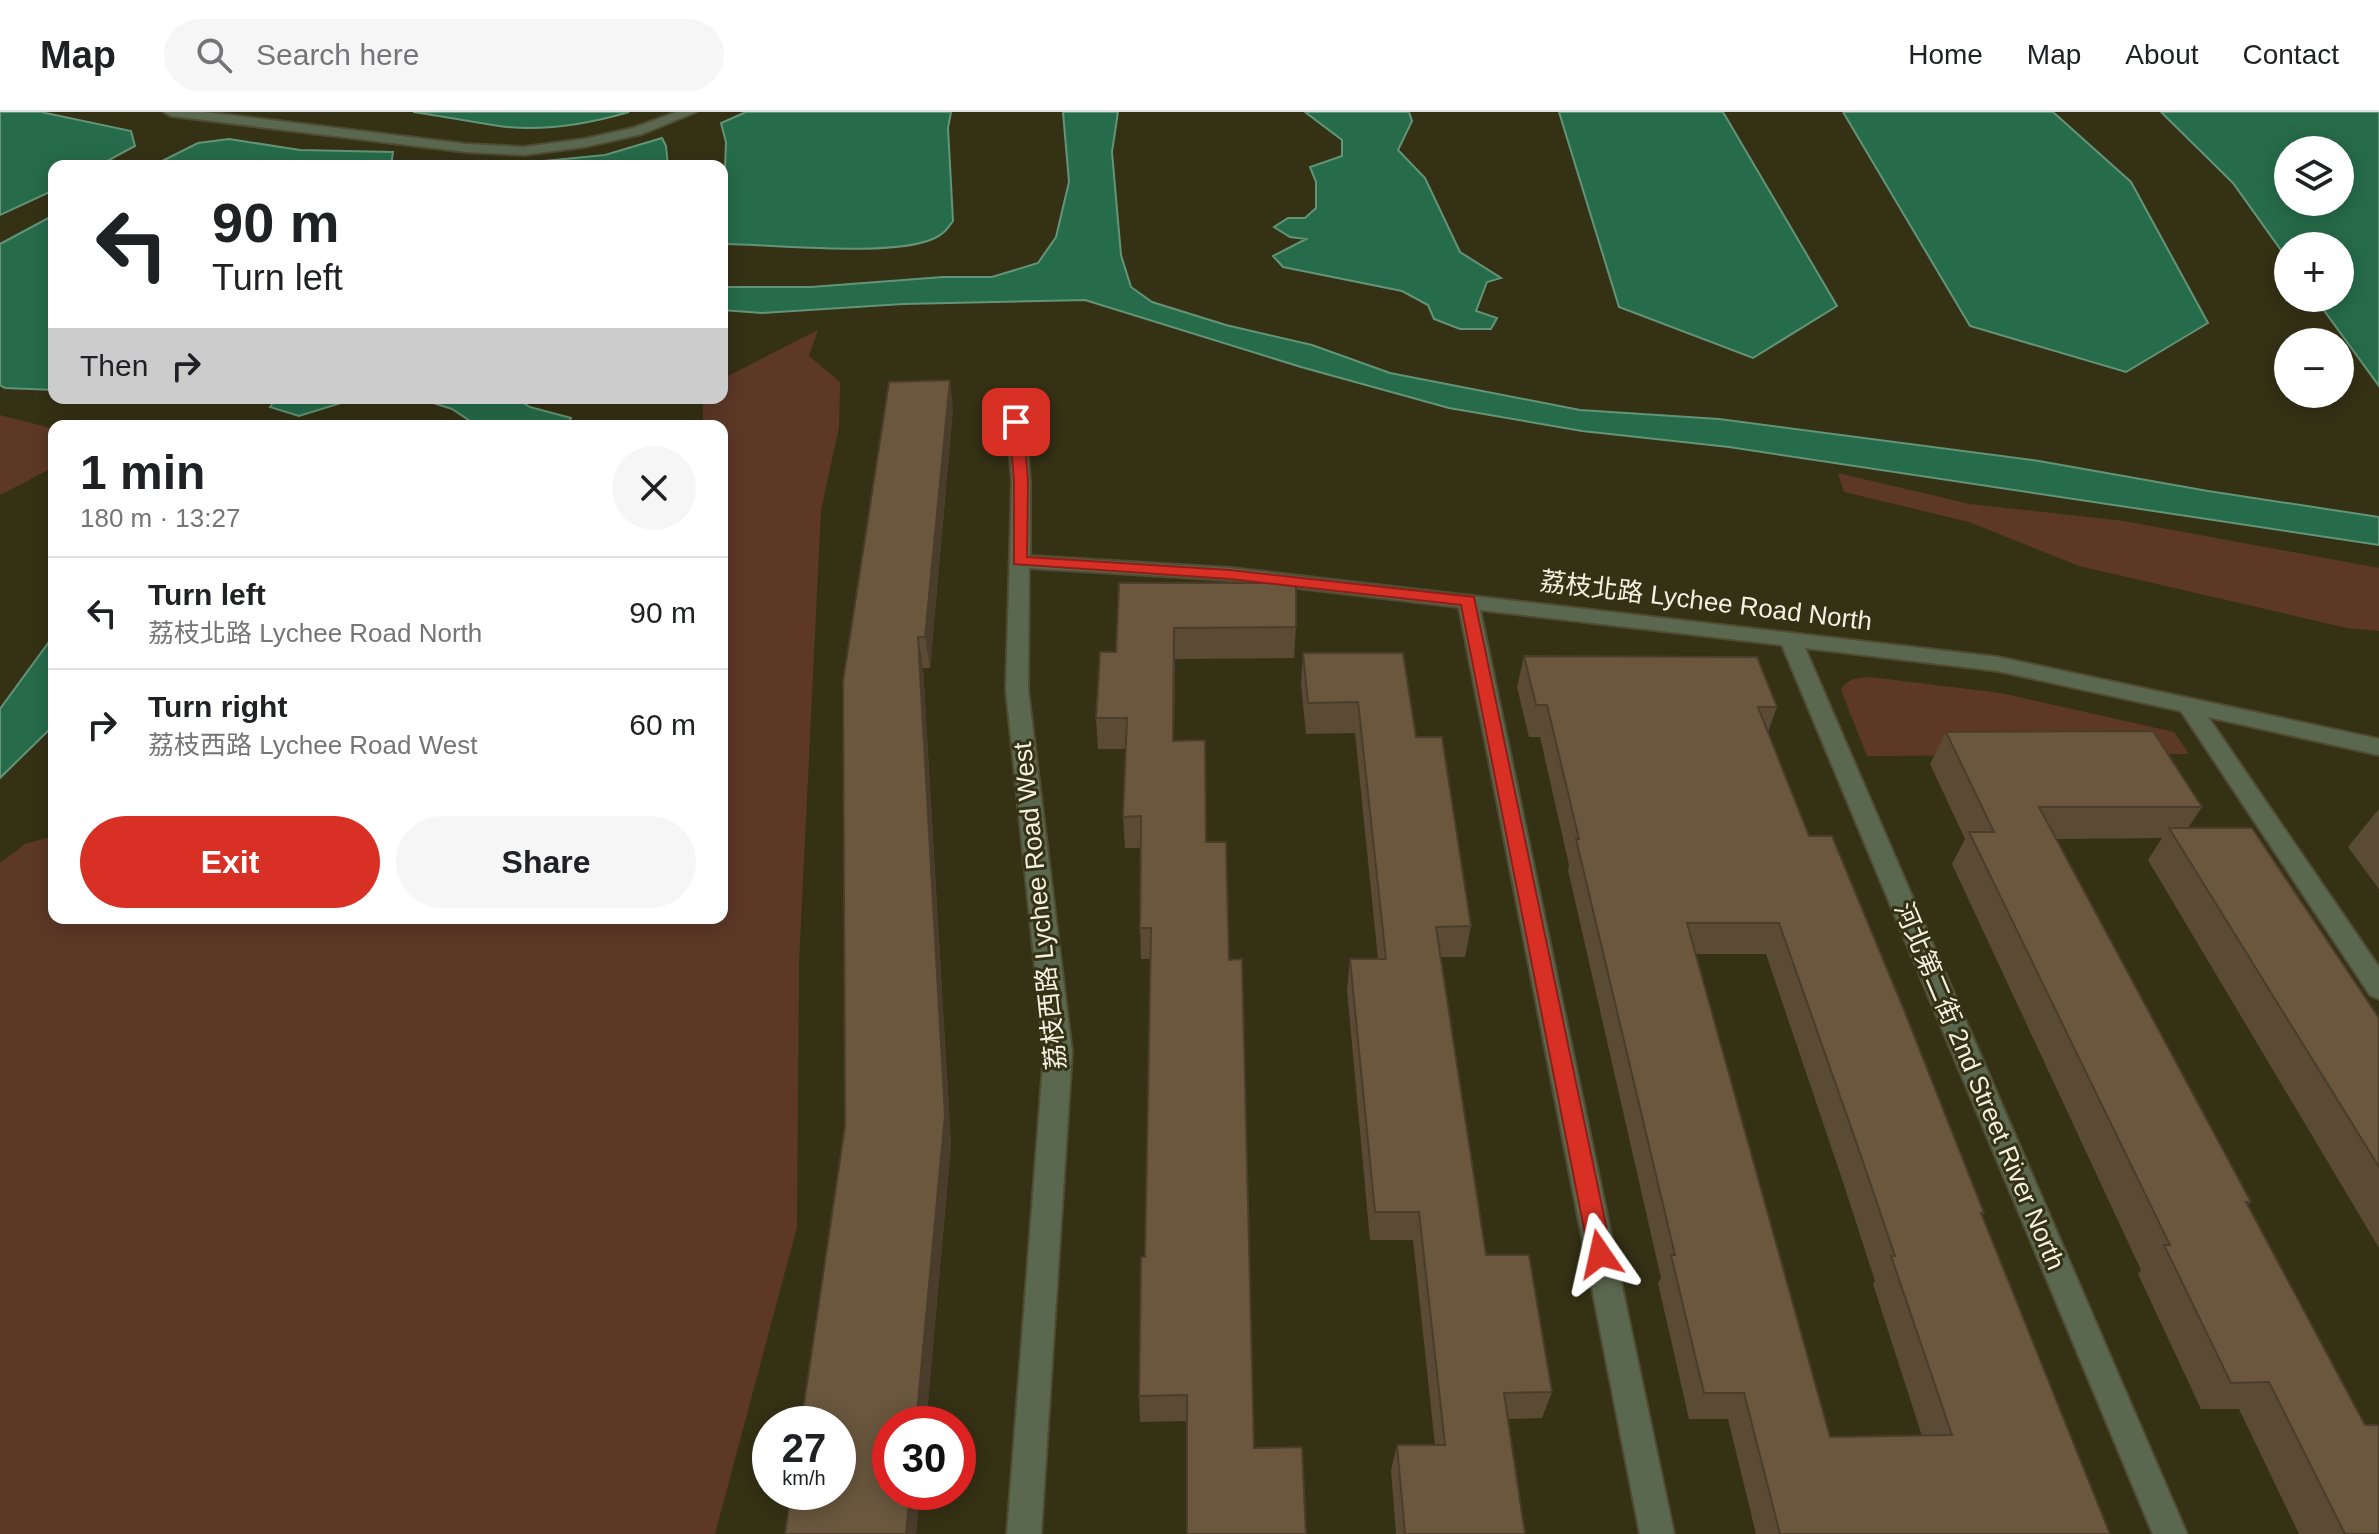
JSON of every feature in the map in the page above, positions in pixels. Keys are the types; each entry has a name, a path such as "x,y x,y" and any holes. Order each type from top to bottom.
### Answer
{"street":[{"path":"171,112 466,148 524,151 624,134 689,112"},
{"name":"荔枝西路 Lychee Road West","path":"1016,422 1021,481 1017,690 1058,1052 1024,1534"},
{"name":"荔枝北路 Lychee Road North","path":"1019,561 1230,574 1998,664 2379,747"},
{"path":"1468,601 1657,1534"},
{"name":"河北第二街 2nd Street River North","path":"1790,639 2170,1534"},
{"path":"2188,705 2379,988"}],"shaded area":[{"path":"0,112 41,112 131,131 135,146 109,160 48,160 48,193 0,215"},
{"path":"413,112 629,112 581,123 515,128"},
{"path":"746,112 951,112 948,128 953,221 935,238 892,247 863,249 728,244 728,160 725,160 726,142 721,123"},
{"path":"1063,112 1118,112 1112,152 1121,255 1131,287 1152,302 1226,325 1312,345 1390,373 1580,410 1719,419 2039,461 2379,517 2379,545 1729,447 1582,431 1449,408 1301,367 1085,300 903,304 762,313 728,310 728,287 811,287 943,277 992,277 1038,263 1056,237 1069,182"},
{"path":"1305,112 1409,112 1412,121 1398,150 1425,178 1460,252 1501,278 1487,282 1476,311 1497,318 1491,329 1460,329 1434,319 1428,305 1402,291 1283,267 1273,256 1306,239 1290,237 1274,227 1288,218 1305,218 1316,208 1316,182 1310,167 1342,156 1342,140"},
{"path":"1559,112 1723,112 1837,306 1753,358 1619,307"},
{"path":"1843,112 2053,112 2131,182 2208,323 2126,372 1970,326"},
{"path":"2161,112 2379,112 2379,386 2354,352 2354,328 2337,328 2325,312 2354,312 2354,232 2274,232 2274,240 2233,183"},
{"path":"662,138 667,160 555,160 605,155"},
{"path":"229,139 300,150 393,152 392,160 164,160 198,143"},
{"path":"48,218 48,390 5,388 0,385 0,244"},
{"path":"818,330 809,356 840,382 839,427 821,510 799,963 797,1227 715,1534 0,1534 0,863 25,844 48,838 48,924 728,924 728,420 703,420 703,404 728,404 728,376"},
{"path":"272,404 338,404 299,416 270,407"},
{"path":"437,404 525,404 571,418 468,420 452,409"},
{"path":"0,415 48,427 48,470 0,495"},
{"path":"1838,473 1970,504 2124,521 2379,568 2379,631 2347,628 2079,566 1969,522 1844,492"},
{"path":"48,643 48,731 0,778 0,709"},
{"path":"1870,677 2001,693 2174,732 2189,754 1867,756 1841,690 1850,681"}],"building":[{"path":"950,380 925,637 918,637 945,1115 918,1406 872,1406 872,1510 908,1510 906,1534 785,1534 788,1510 856,1510 856,1406 804,1406 845,1126 843,681 889,382"},
{"path":"1119,583 1296,583 1296,627 1174,628 1173,741 1205,740 1206,842 1226,842 1229,960 1242,959 1254,1448 1302,1447 1306,1534 1187,1534 1187,1395 1139,1396 1141,1257 1145,1257 1151,928 1140,928 1141,816 1123,817 1127,718 1096,718 1100,652 1116,652"},
{"path":"1303,653 1403,653 1416,737 1442,737 1471,926 1436,927 1486,1255 1529,1255 1552,1392 1504,1393 1525,1534 1405,1534 1397,1445 1445,1445 1419,1212 1375,1212 1350,959 1386,959 1358,702 1308,703"},
{"path":"1524,656 1757,657 1777,707 1758,707 1809,836 1832,836 1904,1010 1984,1213 1981,1213 2110,1534 1780,1534 1744,1393 1704,1393 1671,1255 1675,1255 1547,705 1536,705","holes":["1687,923 1779,923 1895,1256 1891,1256 1952,1435 1830,1437"]},
{"path":"2153,731 2202,807 2039,807 2251,1202 2246,1202 2365,1425 2379,1425 2379,1534 2345,1534 2269,1382 2231,1383 2164,1245 2170,1245 1969,832 1994,832 1946,732"},
{"path":"2169,828 2252,828 2379,1018 2379,1167"}],"route":[{"path":"1016,422 1021,481 1019,561 1230,574 1468,601 1600,1254"}]}
